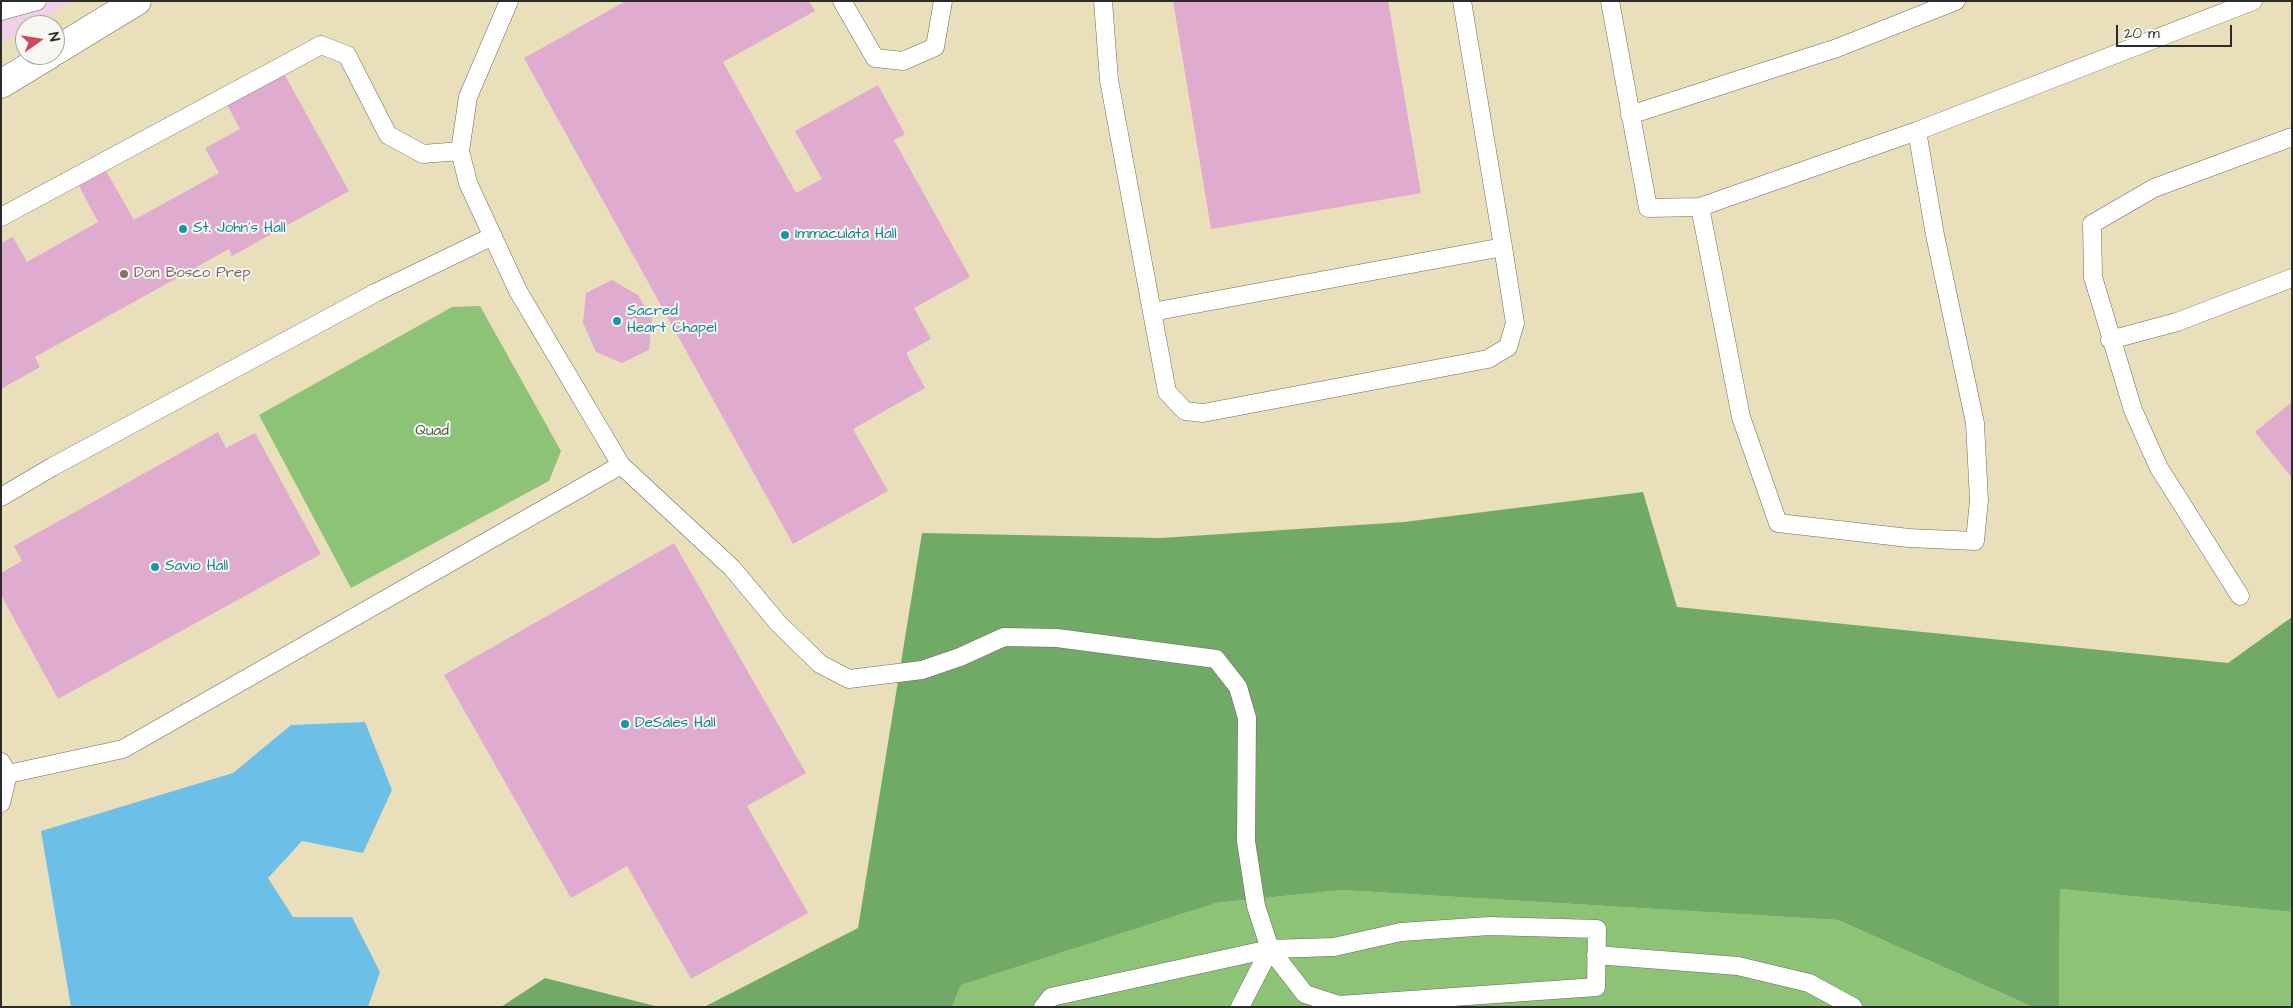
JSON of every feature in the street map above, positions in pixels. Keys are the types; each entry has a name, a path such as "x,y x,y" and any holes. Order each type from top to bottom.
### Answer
{"main road":[{"path":"65,45 137,1"},
{"path":"1,84 32,65"}],"lane":[{"path":"1,11 37,1"},
{"path":"510,1 505,7 468,98 460,151 468,183 518,292 621,465 732,568 778,623 820,664 849,679 922,670 960,657 1004,637 1057,638 1216,658 1238,687 1247,718 1246,841 1256,906 1270,949 1305,994 1339,1005 1596,987 1597,929 1489,926 1401,932 1334,947 1270,949 1051,997 1044,1007"},
{"path":"842,1 876,58 903,61 935,47 943,1"},
{"path":"1103,1 1108,80 1167,392 1185,411 1203,413 1488,359 1508,347 1515,323 1462,1"},
{"path":"1610,1 1648,208 1700,207 1917,131 2253,1"},
{"path":"1630,116 1837,48 1956,1"},
{"path":"1,216 321,45 348,56 388,136 423,154 460,151"},
{"path":"1700,207 1741,417 1778,523 1909,538 1975,541 1979,500 1976,423 1935,235 1917,131"},
{"path":"2240,596 2159,468 2133,410 2110,340 2093,277 2092,224 2154,188 2292,137"},
{"path":"1,496 375,294 493,236"},
{"path":"1152,312 1503,247"},
{"path":"2110,340 2177,322 2292,278"},
{"path":"1,803 4,768 123,749 621,465"},
{"path":"1240,1007 1270,949"},
{"path":"1596,954 1738,966 1809,983 1853,1007"}],"shaded area":[{"path":"1,1 72,1 49,15 15,15 15,35 5,41 1,40"}],"green space":[{"name":"Quad","path":"480,306 561,451 549,481 351,588 259,415 452,307"},
{"path":"1643,492 1677,607 2228,663 2292,617 2292,912 2060,889 2059,1007 2033,1007 1838,920 1342,890 1216,903 961,985 952,1007 704,1007 858,928 922,533 1161,538 1404,522"},
{"path":"2060,889 2292,912 2292,1007 2059,1007"},
{"path":"1342,890 1838,920 2033,1007 952,1007 961,985 1216,903"},
{"path":"545,978 659,1007 501,1007"}],"water":[{"path":"365,722 392,790 363,853 302,841 268,878 293,917 352,917 380,972 368,1007 71,1007 41,831 233,773 291,725"}],"building":[{"name":"Immaculata Hall","path":"626,1 809,1 815,11 723,62 796,193 822,179 795,131 878,85 905,134 894,140 970,277 914,308 931,339 906,353 925,388 853,429 888,491 793,544 524,58"},
{"path":"1173,1 1388,1 1421,193 1211,229"},
{"name":"St. John’s Hall","path":"282,70 349,191 232,256 229,249 35,357 40,367 1,389 1,243 13,237 27,262 98,222 79,186 106,171 134,220 219,173 205,148 240,129 225,101"},
{"name":"Sacred Heart Chapel","path":"612,280 638,295 652,319 649,350 622,363 596,352 583,323 586,293"},
{"path":"2292,402 2292,478 2255,432"},
{"name":"Savio Hall","path":"218,432 226,448 255,433 321,554 58,699 1,595 1,573 22,561 14,546"},
{"name":"DeSales Hall","path":"674,543 806,773 747,806 808,913 691,979 627,866 571,898 444,675"}],"place":[{"name":"St. John’s Hall","path":"183,229"},
{"name":"Immaculata Hall","path":"785,235"},
{"name":"Don Bosco Prep","path":"124,274"},
{"name":"Sacred Heart Chapel","path":"617,321"},
{"name":"Savio Hall","path":"155,567"},
{"name":"DeSales Hall","path":"625,724"}]}
